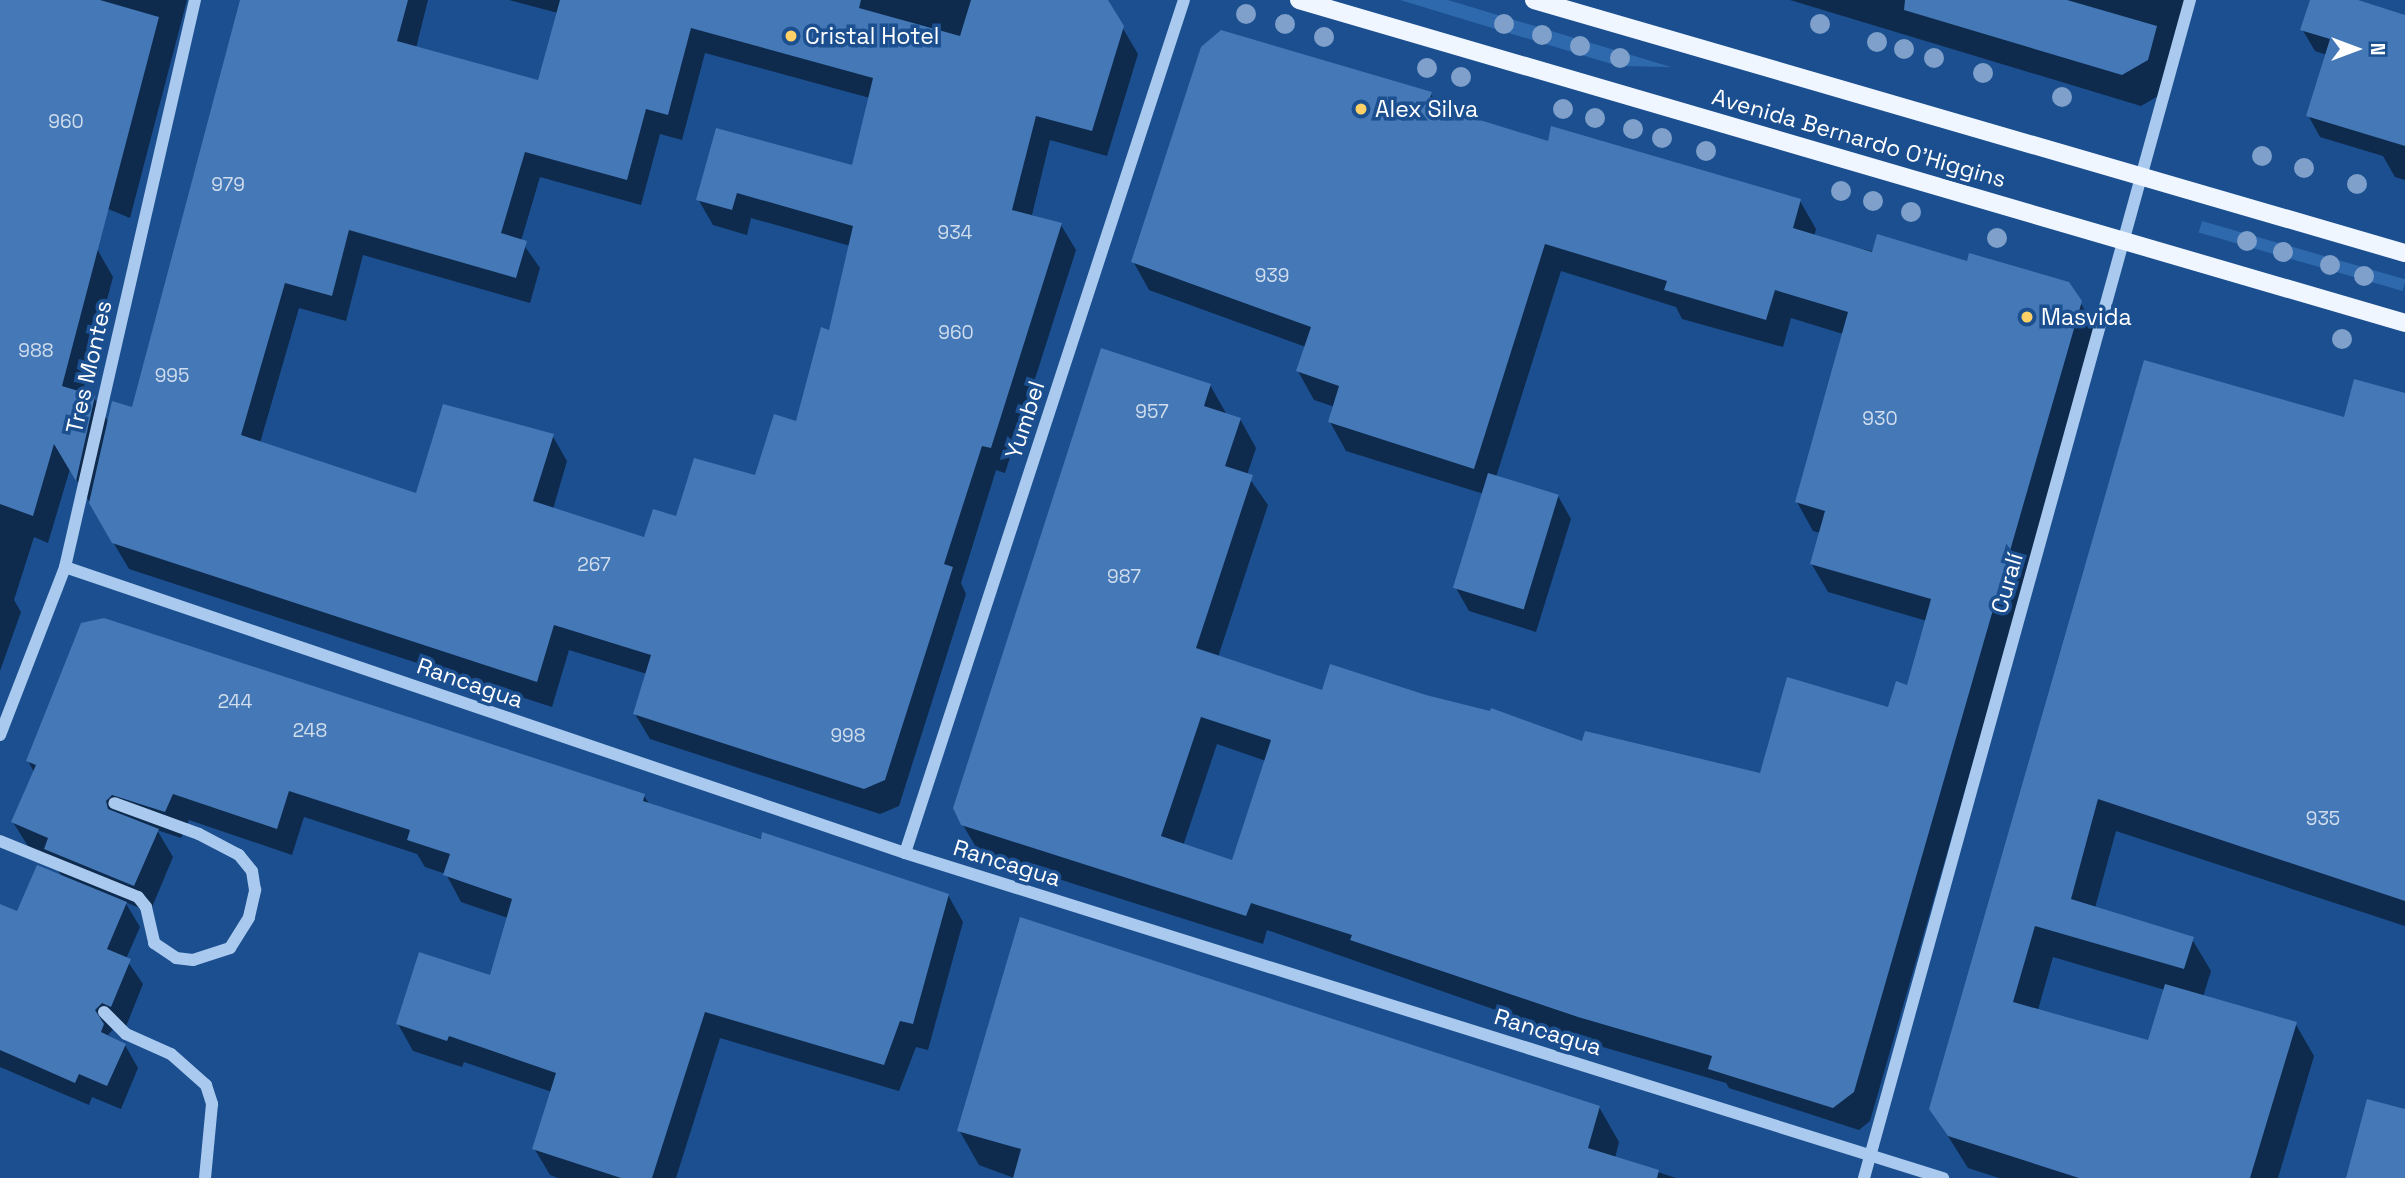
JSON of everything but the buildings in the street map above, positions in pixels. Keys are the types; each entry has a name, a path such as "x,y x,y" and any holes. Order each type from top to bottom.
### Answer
{"main road":[{"name":"Avenida Bernardo O'Higgins","path":"1299,0 2405,323"},
{"name":"Avenida Bernardo O'Higgins","path":"1534,0 2405,253"}],"street":[{"name":"Tres Montes","path":"0,735 65,567 195,0"},
{"name":"Yumbel","path":"905,853 1184,0"},
{"name":"Curalí","path":"1864,1178 2190,0"},
{"name":"Rancagua","path":"65,567 905,853 1943,1178"},
{"path":"0,841 138,897 146,907 154,943 176,958 222,954 249,917 255,890 252,871 239,855 199,834 114,803"},
{"path":"104,1012 126,1034 171,1054 206,1085 212,1104 205,1178"}],"shaded area":[{"path":"1400,0 1448,0 1671,67 1618,66"},
{"path":"2202,221 2405,279 2402,291 2199,233"}],"place":[{"name":"Cristal Hotel","path":"791,36"},
{"name":"Alex Silva","path":"1361,109"},
{"name":"Masvida","path":"2027,317"}]}
